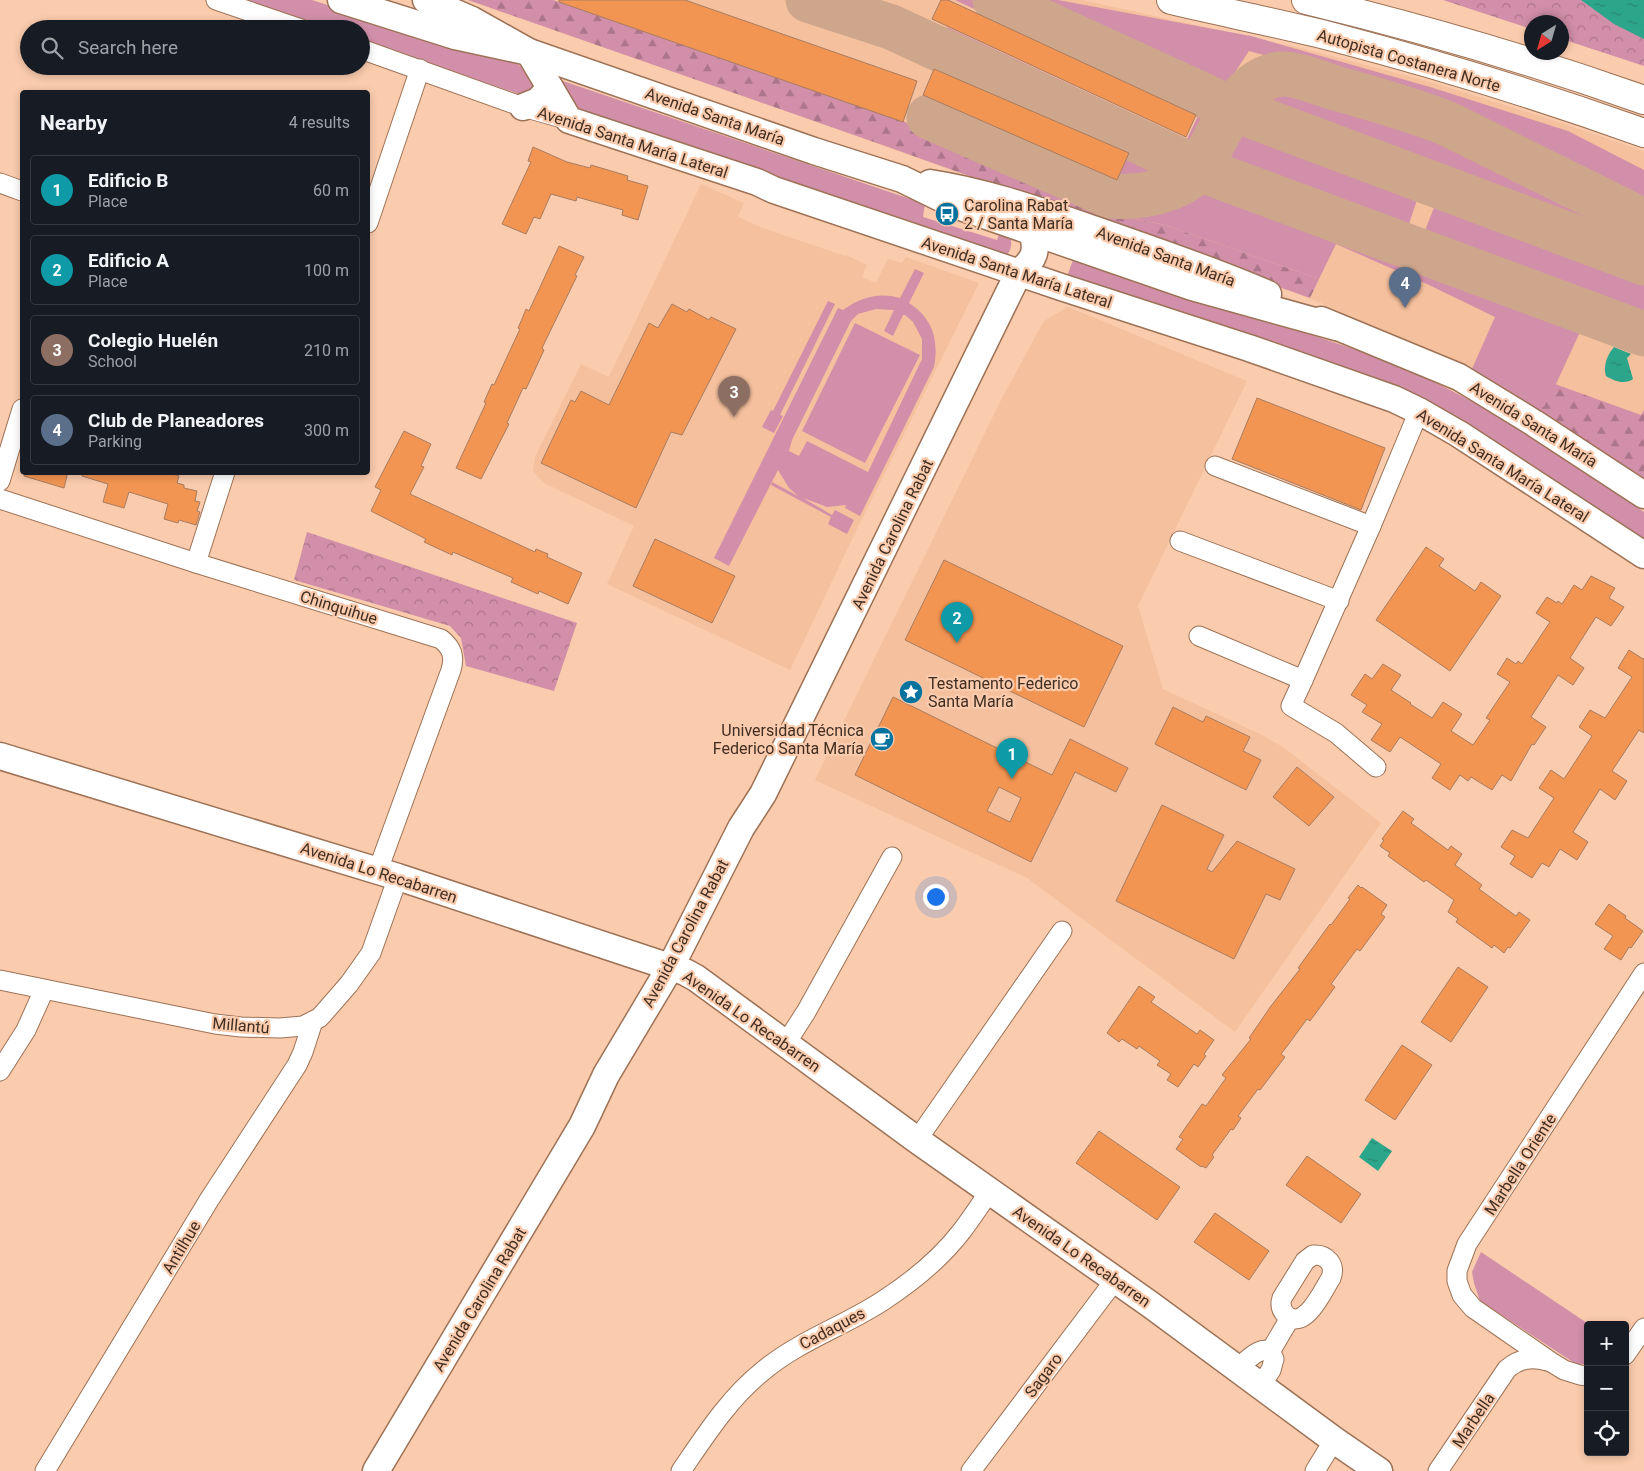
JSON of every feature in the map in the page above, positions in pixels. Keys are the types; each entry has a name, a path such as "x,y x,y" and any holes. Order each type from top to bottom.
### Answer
{"highway":[{"name":"Autopista Costanera Norte","path":"1171,0 1336,38 1417,60 1524,92 1644,133"},
{"name":"Autopista Costanera Norte","path":"1306,0 1381,18 1463,42 1547,67 1644,100"}],"street":[{"path":"216,0 275,20"},
{"name":"Avenida Santa María","path":"342,0 455,36 529,52 814,151 902,179 979,192 1036,221 1208,269 1288,303 1336,327 1458,377 1534,423 1644,495"},
{"name":"Avenida Santa María","path":"426,0 472,20 529,52"},
{"name":"Avenida Santa María Lateral","path":"370,52 523,107 569,120 757,182 774,190 1249,348 1394,399 1459,434 1644,555"},
{"path":"529,52 569,120"},
{"path":"370,217 420,69"},
{"path":"523,107 538,101 550,88"},
{"path":"0,183 20,190"},
{"name":"Avenida Carolina Rabat","path":"376,1471 582,1126 612,1090 750,834 763,794 1019,272 1030,264 1036,244 1036,221"},
{"path":"1376,768 1336,733 1291,706 1372,526 1419,411"},
{"path":"0,481 20,416"},
{"path":"1215,466 1372,526"},
{"path":"196,563 224,475"},
{"name":"Chinquihue","path":"0,499 196,563 441,638 449,646 454,659 388,873"},
{"path":"1180,541 1339,602"},
{"path":"1199,636 1303,680"},
{"name":"Avenida Lo Recabarren","path":"0,756 388,873 678,969 786,1043 917,1140 1115,1280 1379,1471"},
{"path":"786,1043 806,1012 892,857"},
{"name":"Millantú","path":"0,980 228,1026 261,1029 303,1026 319,1018 371,953 388,873"},
{"path":"917,1140 1062,931"},
{"name":"Marbella Oriente","path":"1550,1362 1473,1308 1462,1295 1457,1281 1457,1271 1467,1244 1644,973"},
{"path":"0,1071 26,1030 44,990"},
{"name":"Antilhue","path":"45,1471 210,1200 297,1065 313,1021"},
{"name":"Cadaques","path":"681,1471 720,1416 762,1371 792,1349 883,1301 912,1280 945,1250 961,1232 990,1191"},
{"name":"Sagaro","path":"971,1471 1115,1280"},
{"path":"1270,1352 1290,1318"},
{"path":"1491,1321 1506,1343 1507,1369"},
{"path":"1629,1349 1644,1328"},
{"path":"1237,1369 1259,1351 1266,1350 1270,1352 1274,1359 1273,1365 1260,1386"},
{"name":"Marbella","path":"1438,1471 1507,1369 1516,1362 1527,1358 1539,1358 1550,1362"},
{"path":"1550,1362 1564,1370 1584,1376"},
{"path":"1315,1471 1334,1440"}],"shaded area":[{"path":"468,0 1082,0 1301,48 1427,81 1550,119 1644,151 1644,479 1524,402 1471,371 1314,300 792,113"},
{"path":"701,184 744,203 738,216 743,219 760,227 846,255 867,265 862,277 876,283 888,259 902,263 906,257 979,283 853,537 790,670 607,584 634,526 544,483 533,471 535,457 581,364 609,377"},
{"path":"1068,307 1247,381 1138,606 1163,689 1262,735 1283,747 1381,823 1235,1032 1027,878 815,780 1002,398 1044,321"}],"green space":[{"path":"244,0 312,0 517,64 524,68 537,88 528,97 370,44 370,20 301,20"},
{"path":"468,0 553,0 908,123 906,128 1076,202 1121,216 1165,225 1319,279 1310,298 891,148"},
{"path":"955,0 984,0 1218,111 1199,150 1193,154 1182,150 942,41 947,27 1187,139 1199,114"},
{"path":"1014,0 1058,0 1251,36 1430,87 1568,131 1644,170 1644,204 1442,103 1249,51 1222,92"},
{"path":"1443,0 1644,0 1644,66 1569,41 1569,15 1524,15 1524,27"},
{"path":"940,58 1170,163 1167,179 1139,187 1111,188 919,104 923,95 1117,180 1128,153 934,69"},
{"path":"551,77 925,204 923,217 997,240 1001,229 1009,232 1011,239 1010,250 1003,259 574,113"},
{"path":"1299,89 1329,93 1403,117 1479,152 1597,215 1588,234 1258,106 1276,93"},
{"path":"912,113 1113,203 1150,201 1171,196 1192,185 1202,176 1628,331 1644,338 1644,355 1580,332 1545,408 1471,371 1495,317 1429,285 1336,244 1319,279 1165,225 1121,216 1076,202 906,128"},
{"path":"1237,119 1420,191 1405,236 1228,171 1223,165 1221,151 1226,137"},
{"path":"1439,195 1644,279 1644,326 1420,243"},
{"path":"1617,223 1644,235 1644,256 1608,242"},
{"path":"1073,260 1158,289 1354,349 1444,387 1532,437 1644,512 1644,546 1449,420 1066,279"},
{"path":"915,269 924,273 909,303 929,323 935,339 934,367 860,516 845,508 846,505 827,507 803,498 832,515 835,510 854,520 847,534 828,524 831,517 771,485 772,482 798,496 789,488 778,470 729,566 714,558 838,308 843,310 870,297 892,296 900,298","holes":["876,309 894,310 884,331 893,336 903,315 905,315 913,322 922,339 922,359 868,472 807,441 799,456 789,451 792,440 851,321 858,314"]},
{"path":"828,301 835,304 780,415 783,416 774,433 762,427 771,410 773,411"},
{"path":"855,323 920,355 865,463 802,431"},
{"path":"1471,371 1544,407 1555,384 1641,415 1644,410 1644,479 1524,402"},
{"path":"307,532 577,623 554,691 466,666 461,638 450,626 294,580"},
{"path":"1481,1252 1584,1321 1584,1364 1576,1364 1480,1301 1472,1272"}],"water":[{"path":"1581,0 1644,0 1644,39 1614,24"},
{"path":"1614,347 1631,354 1627,358 1633,379 1630,381 1620,382 1606,376 1606,361"},
{"path":"1372,1138 1392,1151 1378,1171 1359,1157"}],"building":[{"path":"559,0 685,0 917,81 903,122 559,2"},
{"path":"941,0 948,0 1196,115 1186,137 932,19"},
{"path":"934,69 1129,153 1117,180 923,95"},
{"path":"533,147 567,162 590,168 591,165 628,176 627,180 648,186 638,220 622,215 623,210 577,197 576,201 551,194 540,219 534,217 526,234 502,224 531,162 528,161"},
{"path":"559,246 584,257 575,275 577,276 542,348 544,350 526,389 523,388 507,423 509,424 481,479 456,468 486,403 484,402 492,384 494,385 520,329 518,328 526,309 529,311"},
{"path":"672,304 687,312 689,309 709,320 711,317 736,329 682,435 671,432 636,508 541,463 571,400 575,402 581,391 609,405 649,323 658,328"},
{"path":"1257,398 1385,448 1361,510 1232,459"},
{"path":"404,431 431,444 421,466 424,467 410,494 535,552 536,549 548,554 547,557 582,573 568,604 539,591 538,594 511,582 513,578 453,552 452,555 424,542 426,539 371,511 381,490 375,487"},
{"path":"24,475 67,475 64,488"},
{"path":"82,476 179,476 177,483 184,485 184,488 197,491 195,501 200,502 197,511 200,512 196,525 179,520 178,523 164,519 168,504 129,492 124,508 103,502 108,484"},
{"path":"655,539 735,576 712,623 633,586"},
{"path":"1426,547 1444,559 1439,566 1475,591 1481,582 1501,596 1450,671 1376,620"},
{"path":"944,560 1123,646 1084,727 905,640"},
{"path":"1591,576 1615,588 1609,598 1624,607 1611,626 1596,617 1570,658 1584,668 1573,685 1558,675 1531,717 1546,727 1534,745 1532,744 1511,781 1502,775 1492,790 1471,777 1468,781 1460,775 1450,790 1432,778 1441,764 1400,737 1390,752 1371,740 1382,724 1362,712 1367,705 1351,695 1365,674 1372,679 1383,664 1401,675 1391,690 1432,718 1443,702 1462,714 1451,731 1473,745 1490,720 1486,718 1510,682 1497,674 1507,658 1516,664 1518,661 1522,664 1550,622 1536,613 1547,597 1562,604 1574,585 1582,590"},
{"path":"1629,650 1644,658 1644,733 1639,730 1612,771 1627,781 1615,800 1600,789 1573,832 1588,842 1577,860 1560,849 1549,867 1542,863 1532,878 1510,864 1515,856 1501,847 1512,830 1528,838 1554,798 1539,788 1551,770 1564,779 1592,736 1579,727 1590,710 1605,718 1632,677 1618,668"},
{"path":"893,697 1052,775 1070,739 1128,768 1116,792 1075,772 1031,862 855,775","holes":["999,787 1021,798 1010,822 987,811"]},
{"path":"1173,707 1203,722 1206,716 1250,737 1243,751 1261,760 1246,790 1155,744"},
{"path":"1297,767 1334,797 1309,826 1273,797"},
{"path":"1162,805 1224,835 1207,869 1212,872 1237,841 1295,869 1280,900 1266,894 1234,959 1116,901"},
{"path":"1403,811 1414,819 1411,823 1448,850 1451,846 1462,854 1455,865 1482,885 1479,889 1516,916 1519,912 1530,920 1510,948 1508,947 1504,953 1494,945 1492,948 1456,922 1458,919 1448,912 1454,900 1426,880 1424,882 1388,856 1390,853 1380,846 1384,840 1382,839"},
{"path":"1358,885 1387,905 1381,914 1385,917 1360,951 1357,949 1331,984 1335,987 1310,1021 1307,1019 1281,1054 1285,1057 1238,1116 1241,1118 1212,1155 1214,1157 1206,1168 1201,1167 1176,1149 1183,1139 1179,1137 1202,1104 1206,1106 1226,1078 1222,1075 1251,1039 1249,1038 1271,1006 1300,969 1298,968 1350,899 1348,898"},
{"path":"1609,904 1643,931 1621,960 1604,949 1613,936 1595,924"},
{"path":"1458,967 1488,987 1451,1042 1421,1022"},
{"path":"1139,986 1155,997 1151,1002 1197,1034 1200,1030 1214,1040 1198,1067 1194,1064 1178,1087 1167,1080 1171,1074 1157,1065 1160,1061 1139,1046 1137,1049 1122,1039 1119,1042 1107,1033"},
{"path":"1402,1045 1432,1065 1395,1120 1365,1100"},
{"path":"1099,1131 1180,1187 1157,1220 1076,1163"},
{"path":"1307,1156 1361,1194 1341,1223 1286,1185"},
{"path":"1215,1213 1269,1251 1249,1280 1194,1242"}],"taxiway":[{"path":"808,0 891,27 1199,169 1644,334"},
{"path":"995,0 1233,109 1644,263"},
{"path":"929,117 1110,196 1133,196 1158,192 1181,183 1190,177 1201,165 1228,116 1245,93 1255,84 1267,78 1280,74 1293,75 1406,109 1448,124 1644,221"}],"place":[{"name":"Carolina Rabat 2 / Santa María","path":"947,214"},
{"name":"Club de Planeadores","path":"1405,308"},
{"name":"Colegio Huelén","path":"734,417"},
{"name":"Edificio A","path":"957,643"},
{"name":"Testamento Federico Santa María","path":"911,692"},
{"name":"Universidad Técnica Federico Santa María","path":"882,739"},
{"name":"Edificio B","path":"1012,779"}]}
